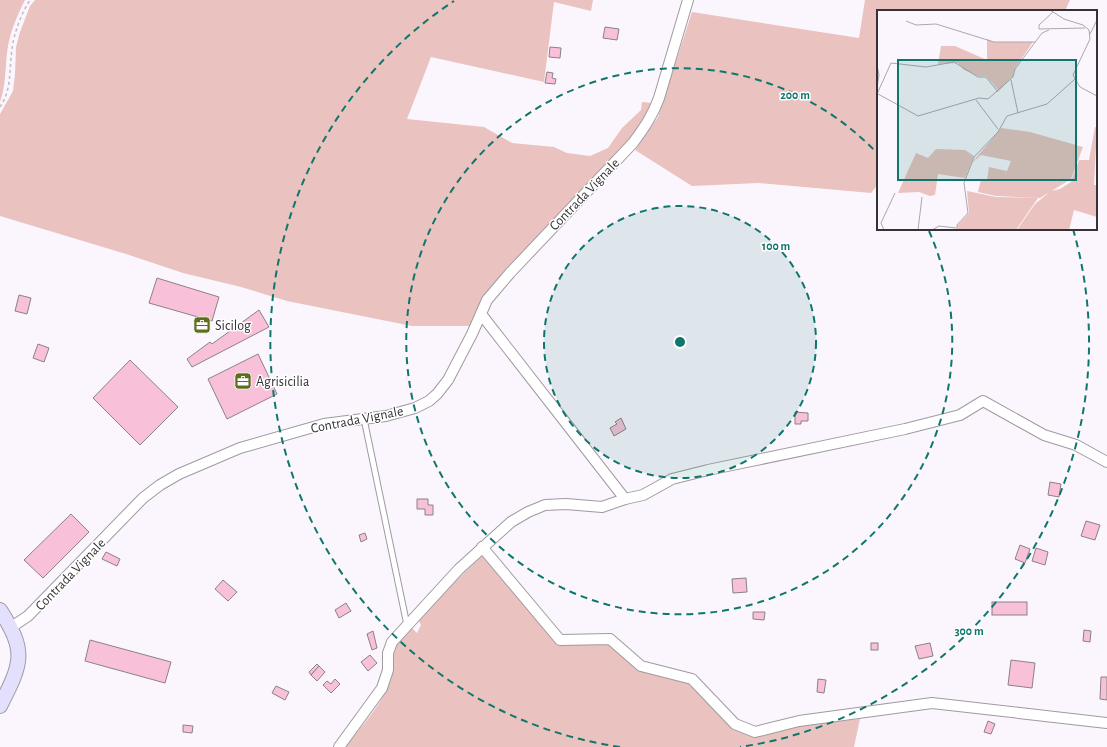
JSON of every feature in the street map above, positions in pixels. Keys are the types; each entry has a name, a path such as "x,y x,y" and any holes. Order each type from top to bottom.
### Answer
{"main road":[{"path":"0,610 17,642 19,660 17,671 0,706"}],"street":[{"name":"Contrada Vignale","path":"10,628 28,616 143,498 160,484 179,474 240,448 324,424 386,416 415,408 429,401 437,394 448,380 488,300 510,273 633,143 644,129 659,98 688,0"},
{"path":"482,314 625,499"},
{"path":"339,747 382,688 388,670 388,654 392,642 459,569 511,522 528,512 545,505 566,504 602,507 625,499 643,495 672,479 679,477 905,429 960,415 983,401 1044,435 1076,445 1107,462"},
{"path":"482,548 560,640 610,639 640,666 692,679 734,724 755,732 799,721 932,703 1107,722"}],"lane":[{"path":"364,419 407,625"}],"path":[{"path":"0,107 7,92 13,39 22,14 30,0"}],"shaded area":[{"path":"0,0 25,0 11,32 0,102"},
{"path":"35,0 593,0 591,11 554,2 544,82 431,57 407,119 484,127 512,143 554,147 567,153 590,156 608,148 622,128 641,110 642,102 652,103 642,123 627,143 502,273 483,299 472,325 412,326 287,301 241,287 183,273 0,216 0,114 13,91 16,47 30,6"},
{"path":"865,0 1070,0 1065,10 877,10 877,185 871,193 758,183 692,186 635,150 658,117 692,12 859,38"},
{"path":"482,556 559,644 608,643 640,670 693,683 756,734 800,725 860,719 854,747 346,747 377,707 387,689 392,676 392,657 395,647 411,627 417,633 421,625 418,619 419,615"}],"building":[{"path":"605,27 619,29 617,40 603,38"},
{"path":"550,47 561,48 560,58 549,57"},
{"path":"547,72 553,73 552,78 556,79 555,84 545,83"},
{"path":"157,278 219,297 212,321 149,303"},
{"path":"19,295 31,298 27,314 15,311"},
{"path":"259,310 269,327 192,367 187,359 210,342 212,344"},
{"path":"38,344 49,348 44,362 33,358"},
{"path":"258,354 277,394 227,419 208,379"},
{"path":"130,360 178,407 140,445 93,398"},
{"path":"795,412 808,413 808,421 801,421 801,424 795,424"},
{"path":"621,418 626,429 614,436 610,428 617,424 615,422"},
{"path":"1050,482 1061,484 1059,497 1048,495"},
{"path":"417,499 428,499 428,505 433,505 433,515 425,515 425,509 417,509"},
{"path":"71,514 89,532 43,578 24,560"},
{"path":"1086,521 1100,525 1095,540 1081,536"},
{"path":"365,533 367,539 361,542 359,535"},
{"path":"1020,545 1030,549 1025,563 1015,559"},
{"path":"1036,548 1048,552 1045,565 1032,561"},
{"path":"106,552 120,559 117,566 102,559"},
{"path":"746,578 747,592 733,593 732,579"},
{"path":"223,580 237,592 228,601 215,589"},
{"path":"992,602 1027,602 1027,615 992,615"},
{"path":"346,603 351,611 339,618 335,610"},
{"path":"753,612 765,612 764,620 753,619"},
{"path":"1084,630 1091,631 1090,642 1083,641"},
{"path":"373,631 377,648 372,650 367,634"},
{"path":"90,640 171,662 165,683 85,661"},
{"path":"871,643 878,643 878,650 871,650"},
{"path":"930,643 933,656 919,659 915,646"},
{"path":"370,655 377,663 368,671 361,662"},
{"path":"1011,660 1035,663 1032,688 1008,685"},
{"path":"317,664 319,666 311,675 309,672"},
{"path":"319,666 325,672 317,681 311,675"},
{"path":"1101,677 1107,677 1107,700 1100,699"},
{"path":"335,679 340,684 331,693 323,685 327,681 331,684"},
{"path":"818,679 826,680 824,693 817,692"},
{"path":"276,686 289,692 285,700 272,693"},
{"path":"988,721 995,724 991,734 984,732"},
{"path":"183,725 193,726 192,733 183,732"}],"place":[{"name":"Sicilog","path":"202,325"},
{"name":"Agrisicilia","path":"243,381"}]}
